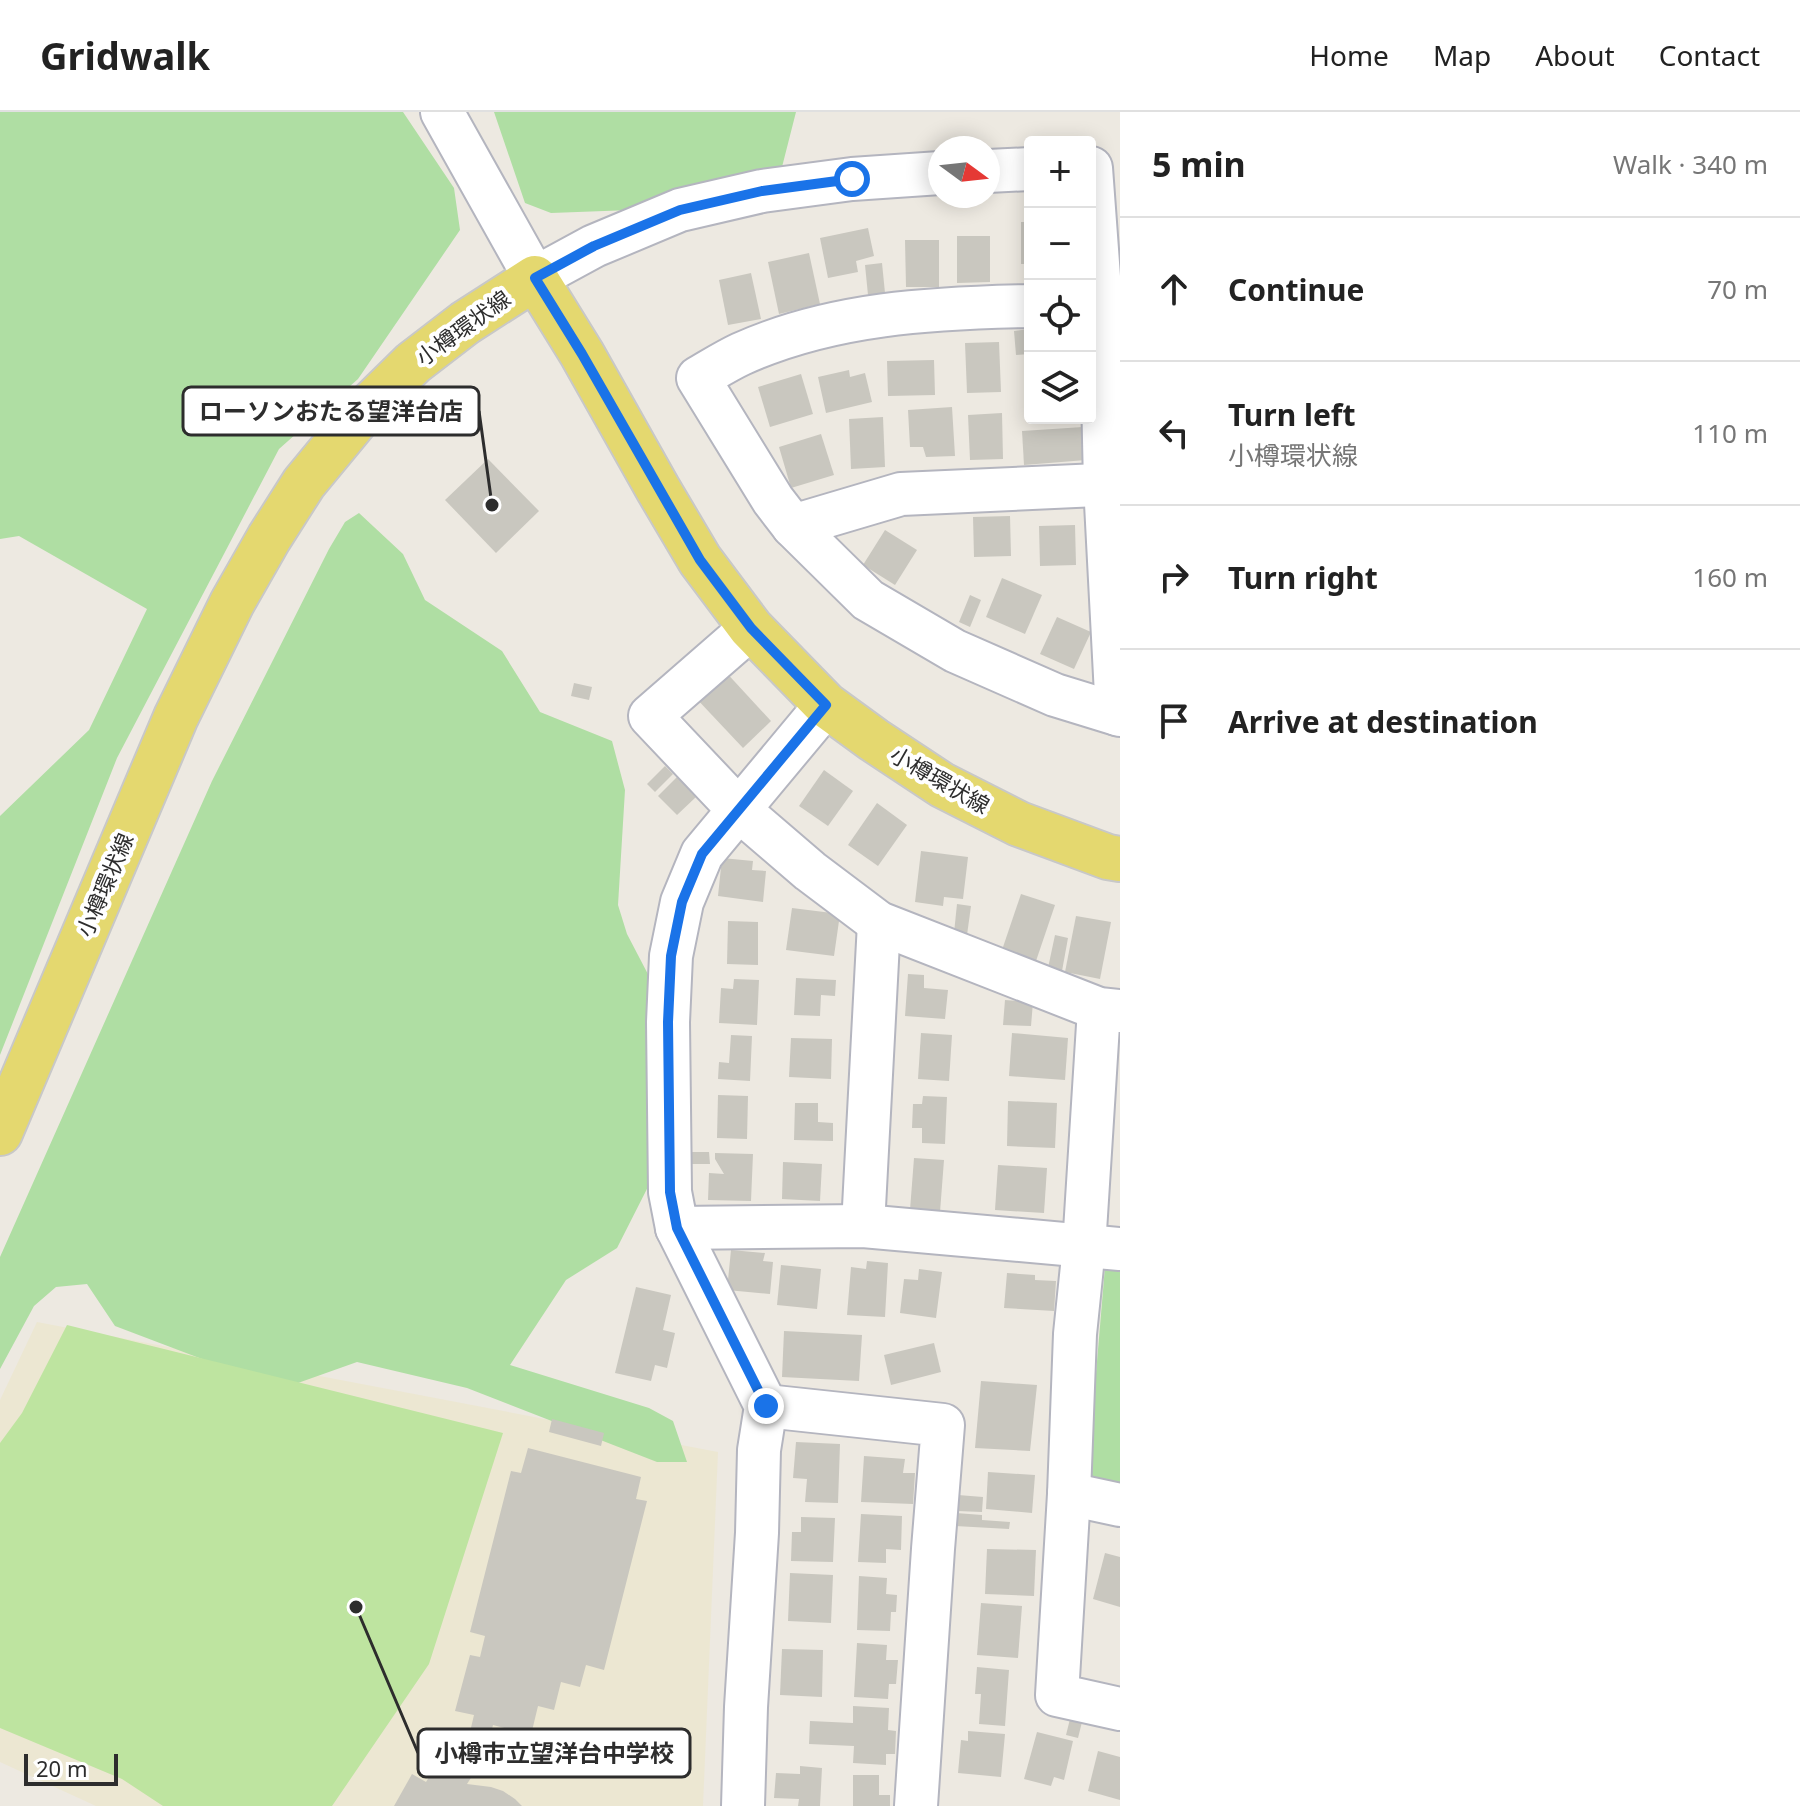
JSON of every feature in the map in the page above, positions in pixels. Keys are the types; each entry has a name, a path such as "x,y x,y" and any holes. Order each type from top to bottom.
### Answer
{"main road":[{"name":"小樽環状線","path":"0,1133 176,717 232,603 269,538 304,483 361,414 413,363 465,323 535,278 590,367 700,560 751,628 826,705 942,785 1019,824 1120,859"}],"street":[{"path":"442,112 535,278 594,246 680,210 762,191 852,179 928,174"},
{"path":"1024,306 864,317 789,336 740,355 698,378 759,478 793,526 868,600 955,651 1055,695 1118,715 1100,167"},
{"path":"1000,170 1024,169"},
{"path":"793,526 901,494 1112,484"},
{"path":"751,628 650,716 739,810 810,871 879,923 1110,1010 1102,1248 1075,1334 1057,1695 1120,1709"},
{"path":"743,1806 759,1450 766,1406 677,1228 670,1192 668,1022 671,956 682,902 702,854 826,705"},
{"path":"863,1226 879,923"},
{"path":"677,1228 863,1226 1102,1248"},
{"path":"766,1406 943,1425 916,1806"},
{"path":"1069,1494 1120,1505"}],"shaded area":[{"path":"37,1322 718,1452 703,1806 96,1806 0,1762 0,1400"}],"green space":[{"path":"0,112 403,112 454,188 460,230 358,379 279,449 117,758 0,1055 0,816 89,730 147,609 19,536 0,539"},
{"path":"494,112 796,112 782,167 747,172 631,210 551,213 525,203"},
{"path":"359,513 403,554 425,600 502,651 540,712 612,741 625,790 618,905 627,934 651,980 652,1179 617,1248 566,1280 510,1365 649,1408 673,1421 687,1462 657,1462 467,1388 357,1362 281,1389 115,1326 87,1284 56,1287 34,1306 0,1369 0,1257 212,781 329,549 345,522"},
{"path":"1105,1267 1120,1268 1120,1488 1087,1480"},
{"path":"67,1325 503,1433 429,1664 332,1806 163,1806 122,1779 0,1728 0,1443 22,1413"}],"building":[{"path":"1021,222 1024,222 1024,264 1021,264"},
{"path":"868,228 874,256 856,261 858,272 828,278 820,238"},
{"path":"957,236 990,236 990,282 957,283"},
{"path":"905,240 939,240 939,287 906,287"},
{"path":"809,253 820,304 779,314 768,262"},
{"path":"882,263 885,293 868,295 865,265"},
{"path":"751,273 761,319 728,325 719,280"},
{"path":"1024,330 1024,354 1016,355 1014,331"},
{"path":"999,342 1001,392 967,393 965,343"},
{"path":"934,360 935,395 888,396 887,361"},
{"path":"849,370 850,377 865,373 872,402 826,413 818,377"},
{"path":"801,374 813,414 770,427 758,387"},
{"path":"952,407 955,456 926,457 923,447 910,447 908,410"},
{"path":"1002,413 1003,459 970,460 968,415"},
{"path":"883,417 885,467 851,469 849,419"},
{"path":"1083,427 1086,460 1024,465 1022,431"},
{"path":"821,434 834,475 791,488 779,447"},
{"path":"488,459 539,511 496,553 445,500"},
{"path":"1010,516 1011,556 974,557 973,517"},
{"path":"1075,525 1076,565 1040,566 1039,526"},
{"path":"885,530 917,550 895,585 863,565"},
{"path":"1002,578 1042,595 1025,634 986,617"},
{"path":"970,595 981,600 970,627 959,622"},
{"path":"1057,617 1091,632 1074,669 1040,654"},
{"path":"723,669 771,721 743,748 694,696"},
{"path":"574,683 592,687 589,700 571,696"},
{"path":"665,766 673,774 655,792 647,784"},
{"path":"824,770 853,791 828,826 799,806"},
{"path":"677,777 696,797 677,815 658,796"},
{"path":"877,803 907,825 878,866 848,845"},
{"path":"921,851 968,857 963,899 944,897 943,906 915,902"},
{"path":"722,858 753,861 752,870 766,871 763,902 718,896"},
{"path":"1021,894 1055,905 1036,961 1002,950"},
{"path":"957,904 971,906 967,935 954,933"},
{"path":"792,908 840,914 834,956 786,950"},
{"path":"1076,916 1111,922 1100,979 1065,972"},
{"path":"728,921 758,922 758,965 727,964"},
{"path":"1055,935 1068,938 1062,971 1048,968"},
{"path":"908,974 924,975 924,988 948,990 945,1019 905,1016"},
{"path":"796,978 836,980 835,996 821,995 820,1016 794,1015"},
{"path":"734,979 759,980 757,1025 719,1023 721,988 733,989"},
{"path":"1005,1000 1033,1002 1031,1026 1003,1025"},
{"path":"921,1033 952,1035 949,1081 918,1079"},
{"path":"1012,1033 1068,1038 1065,1080 1009,1076"},
{"path":"731,1035 752,1036 750,1081 718,1079 719,1062 729,1063"},
{"path":"791,1038 832,1039 831,1079 789,1077"},
{"path":"718,1095 748,1096 747,1139 717,1138"},
{"path":"923,1096 947,1097 945,1144 922,1143 922,1128 912,1128 913,1104 922,1104"},
{"path":"1008,1101 1057,1103 1055,1148 1007,1146"},
{"path":"795,1103 818,1103 818,1122 833,1123 833,1141 794,1140"},
{"path":"687,1152 709,1152 710,1164 687,1164"},
{"path":"715,1153 753,1154 751,1201 708,1200 709,1173 724,1174"},
{"path":"914,1158 944,1160 940,1212 910,1210"},
{"path":"783,1162 822,1164 820,1201 782,1199"},
{"path":"998,1165 1047,1168 1044,1213 995,1210"},
{"path":"731,1250 765,1253 763,1261 773,1262 770,1294 727,1290"},
{"path":"867,1261 888,1263 885,1317 847,1315 851,1267 866,1269"},
{"path":"781,1265 821,1269 817,1309 777,1305"},
{"path":"919,1269 942,1272 936,1318 900,1313 904,1279 918,1280"},
{"path":"1007,1273 1035,1275 1035,1280 1056,1281 1054,1311 1004,1308"},
{"path":"636,1287 671,1295 663,1330 675,1333 667,1368 655,1365 651,1381 615,1373"},
{"path":"784,1331 862,1335 859,1381 782,1377"},
{"path":"934,1343 941,1372 891,1385 884,1355"},
{"path":"981,1381 1037,1385 1030,1451 975,1448"},
{"path":"552,1419 604,1433 601,1446 549,1432"},
{"path":"796,1442 840,1444 838,1503 805,1502 807,1479 793,1478"},
{"path":"528,1448 641,1477 636,1499 647,1501 604,1670 586,1665 580,1687 561,1682 554,1710 538,1706 531,1735 493,1725 485,1756 467,1784 503,1791 522,1806 394,1806 412,1774 426,1782 436,1766 452,1775 465,1753 474,1715 455,1711 470,1655 480,1657 485,1636 470,1632 511,1471 521,1473"},
{"path":"864,1456 905,1459 903,1473 915,1473 913,1504 861,1502"},
{"path":"988,1472 1035,1475 1032,1513 986,1509"},
{"path":"958,1495 983,1497 982,1512 957,1511"},
{"path":"956,1513 982,1515 982,1520 1010,1522 1009,1529 955,1526"},
{"path":"861,1514 902,1516 901,1550 886,1549 886,1563 858,1562"},
{"path":"801,1517 835,1518 833,1562 791,1561 792,1532 801,1532"},
{"path":"987,1549 1036,1550 1034,1596 985,1594"},
{"path":"1105,1553 1120,1557 1120,1607 1093,1599"},
{"path":"790,1573 833,1575 831,1623 788,1621"},
{"path":"859,1576 887,1578 886,1594 897,1595 896,1612 891,1612 890,1631 857,1630"},
{"path":"981,1603 1022,1606 1018,1658 977,1655"},
{"path":"857,1643 887,1645 886,1660 898,1660 896,1684 889,1684 888,1699 854,1697"},
{"path":"782,1649 823,1650 822,1697 780,1695"},
{"path":"977,1667 1009,1670 1005,1726 979,1724 981,1694 975,1694"},
{"path":"853,1706 889,1708 888,1730 896,1731 895,1754 886,1754 886,1765 853,1763 854,1746 809,1744 810,1721 853,1723"},
{"path":"1070,1719 1082,1722 1078,1738 1066,1735"},
{"path":"968,1731 1005,1734 1001,1777 958,1773 961,1740 968,1741"},
{"path":"1037,1732 1073,1741 1064,1780 1054,1777 1051,1786 1024,1779"},
{"path":"1098,1751 1120,1757 1120,1800 1088,1791"},
{"path":"800,1766 822,1768 820,1806 798,1806 799,1799 774,1798 776,1773 800,1774"},
{"path":"853,1775 879,1775 879,1795 890,1795 890,1806 853,1806"}],"place":[{"name":"ローソンおたる望洋台店","path":"492,505"},
{"name":"小樽市立望洋台中学校","path":"356,1607"}],"route":[{"path":"766,1406 677,1228 670,1192 668,1022 671,956 682,902 702,854 826,705 751,628 700,560 535,278 594,246 680,210 762,191 852,179"}]}
